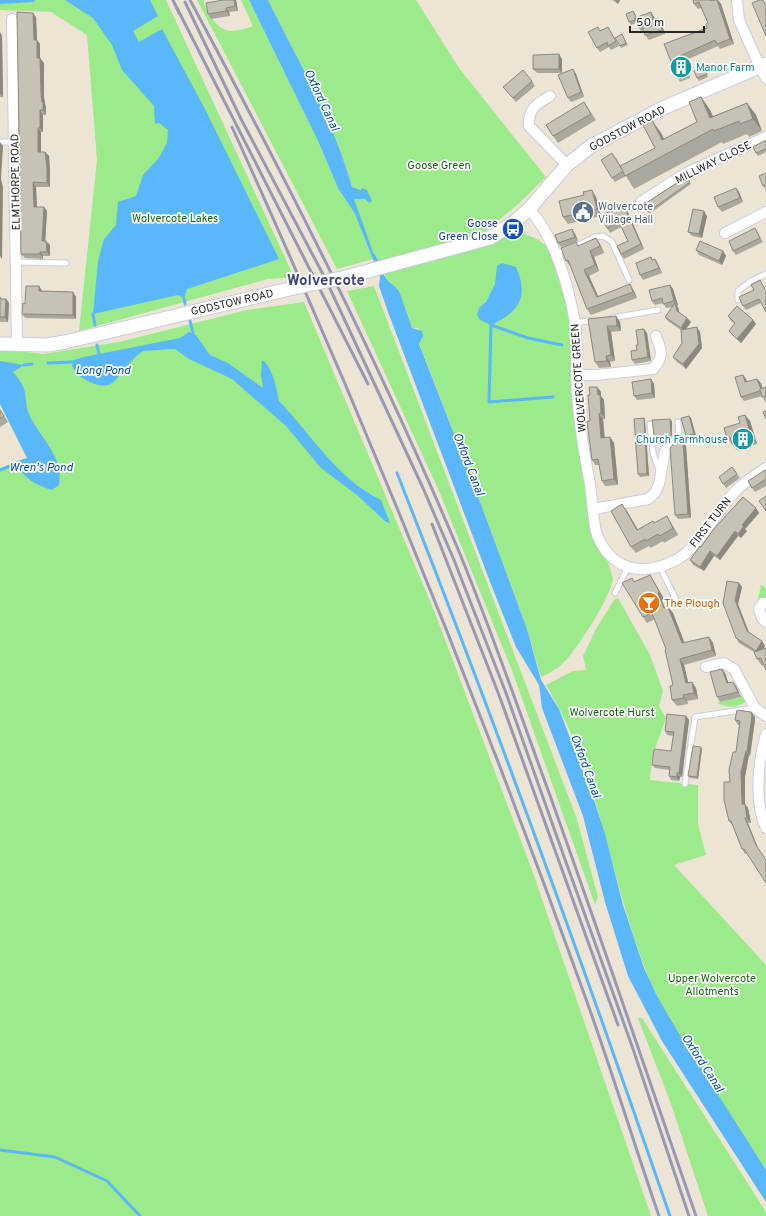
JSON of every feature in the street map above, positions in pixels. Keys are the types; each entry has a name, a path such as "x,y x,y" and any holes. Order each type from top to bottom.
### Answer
{"street":[{"path":"739,0 739,20 764,70"},
{"name":"ELMTHORPE ROAD","path":"12,19 17,345"},
{"name":"GODSTOW ROAD","path":"0,344 46,345 65,342 346,277 490,238 513,223 529,209 567,166 591,146 626,126 663,108 764,70"},
{"path":"550,96 532,108 529,118 529,126 567,166"},
{"name":"MILLWAY CLOSE","path":"641,202 686,173 766,136"},
{"name":"WOLVERCOTE GREEN","path":"529,209 544,228 556,252 575,323 578,350 576,375 579,419 597,534 610,556 628,568"},
{"path":"725,233 766,212"},
{"path":"576,375 597,375 653,369 660,361 662,350 656,336"},
{"path":"594,509 648,499 655,493 661,474 665,451 674,442"},
{"name":"FIRST TURN","path":"628,568 643,569 660,567 678,559 692,546 733,493 745,482 766,468"},
{"path":"766,602 763,603 759,609 762,618 766,622"},
{"path":"706,667 724,663 734,669 755,708 766,716"},
{"path":"766,734 758,784 760,808 766,828"}],"lane":[{"path":"0,142 14,142"},
{"path":"556,252 579,245 595,237 603,236 612,242 629,280"},
{"path":"16,262 66,263"},
{"path":"738,300 738,291 751,281 766,274"},
{"path":"575,323 624,317 658,310"},
{"path":"674,442 679,437 678,422"},
{"path":"650,424 653,453 661,474"},
{"path":"660,567 678,604"},
{"path":"615,593 628,568"},
{"path":"685,784 695,717 755,708"}],"green space":[{"name":"Wolvercote Lakes","path":"0,0 166,0 294,277 268,279 79,331 97,160 87,35 51,12 0,10"},
{"path":"197,0 204,0 204,4 209,13 218,25 222,28 235,31 253,26 241,0 249,0 318,141 338,188 355,214 373,259 337,269"},
{"name":"Goose Green","path":"268,0 416,0 459,68 546,177 517,205 485,231 400,259 380,263 373,252 353,199 365,199 361,190 352,187 336,139"},
{"path":"519,232 537,239 548,247 567,304 571,347 570,378 585,482 613,579 600,609 587,632 573,652 561,665 541,677 527,629 419,343 423,336 418,328 412,328 391,282 385,277 385,270 490,243"},
{"path":"374,286 577,819 598,897 595,905 513,673 439,491 347,291"},
{"path":"304,302 435,613 532,870 651,1216 0,1216 0,468 27,458 0,404 0,349 43,354 119,342 247,310"},
{"path":"761,585 766,588 766,597 758,599"},
{"path":"618,598 650,655 663,691 659,706 666,718 652,757 650,780 698,785 698,824 706,855 674,865 766,965 766,1170 681,1038 654,991 632,931 591,787 564,718 546,685 573,671 586,670 583,656 596,629 614,600"},
{"path":"743,694 745,702 738,706 723,706 717,703 734,698 737,699"},
{"path":"638,1018 642,1018 766,1212 766,1216 708,1216 671,1104"}],"water":[{"path":"0,0 35,0 34,2 0,4"},
{"name":"Wolvercote Lakes","path":"65,0 150,0 158,16 133,31 139,42 162,29 205,109 279,259 187,289 184,298 178,295 93,314 98,261 104,239 116,225 118,202 136,196 143,175 158,159 167,143 168,130 159,123 155,124 154,106 122,70 112,45 93,18"},
{"path":"249,0 268,0 336,139 352,187 367,190 372,201 369,203 365,199 354,199 373,252 380,263 385,277 399,291 412,328 422,331 423,336 419,344 472,480 527,629 541,680 559,709 595,803 605,834 623,905 644,968 657,996 678,1032 766,1170 766,1202 662,1041 628,976 605,902 583,816 542,708 539,685 516,647 492,587 388,312 379,286 380,277 355,214 338,188 318,141"},
{"path":"502,263 516,267 522,287 521,295 519,302 509,314 491,325 480,320 477,315 479,308 486,302 495,284 497,266"},
{"name":"Long Pond","path":"189,332 196,335 210,355 228,363 263,388 261,375 262,360 266,363 274,378 279,401 338,468 365,491 381,500 390,523 386,522 357,495 321,468 286,426 232,379 189,359 175,349 143,351 131,362 116,380 103,386 97,385 82,378 77,374 72,366 74,360 84,357 180,338"},
{"name":"Wren's Pond","path":"0,361 24,365 13,372 23,387 26,405 32,421 50,447 58,465 60,475 59,485 52,490 40,486 30,480 14,462 27,458 0,404"}],"building":[{"path":"234,0 235,6 226,8 226,11 208,14 206,3"},
{"path":"693,0 717,0 730,39 717,44 715,40 680,56 687,72 677,76 664,44 707,28 706,24 708,23 699,2 694,4"},
{"path":"763,0 766,7 766,36 752,3"},
{"path":"633,11 636,17 635,20 629,22 626,14"},
{"path":"17,12 33,13 34,40 37,40 37,58 40,58 43,110 40,110 38,152 45,152 47,183 33,182 34,207 44,207 42,241 46,241 47,252 40,252 40,254 21,254"},
{"path":"651,12 653,20 658,18 662,30 645,35 642,25 638,27 635,18"},
{"path":"598,27 600,31 608,27 616,41 608,46 607,42 597,48 588,32"},
{"path":"622,34 626,43 620,46 615,38"},
{"path":"559,54 559,69 533,69 533,55"},
{"path":"703,67 707,74 697,78 694,71"},
{"path":"573,69 581,92 568,98 558,75"},
{"path":"523,70 532,81 513,98 503,87"},
{"path":"701,97 710,118 747,103 753,119 740,124 739,121 714,131 713,129 625,176 620,166 655,148 643,125 652,120 662,140 697,122 689,102"},
{"path":"584,102 591,114 553,136 546,125"},
{"path":"766,140 766,149 756,153 753,147"},
{"path":"612,153 623,171 612,178 601,160"},
{"path":"766,173 766,184 763,186 759,176"},
{"path":"686,177 690,182 648,212 643,205"},
{"path":"736,188 740,198 718,207 714,197"},
{"path":"592,190 597,209 563,217 559,201 584,195 583,192"},
{"path":"623,204 641,244 621,254 617,246 628,241 619,222 607,228 601,216"},
{"path":"693,209 704,211 699,234 688,232"},
{"path":"755,228 760,238 733,251 729,241"},
{"path":"572,229 575,237 558,243 555,235"},
{"path":"596,238 600,246 590,251 595,265 584,270 597,297 630,284 633,292 587,309 568,260 566,261 561,248 576,242 578,246"},
{"path":"700,241 723,251 719,261 696,250"},
{"path":"651,257 652,260 655,259 659,268 640,275 636,263"},
{"path":"760,280 766,291 766,312 759,299 743,306 739,297 754,290 751,285"},
{"path":"670,285 674,301 663,304 662,298 652,301 649,290"},
{"path":"26,286 39,286 39,291 73,292 73,315 22,314 23,303 25,304"},
{"path":"0,299 6,299 5,317 0,317"},
{"path":"675,303 677,311 687,318 681,328 665,317"},
{"path":"737,306 753,320 737,339 729,331 735,323 728,316"},
{"path":"616,316 617,326 607,326 611,355 606,356 607,361 595,362 588,319"},
{"path":"697,327 699,344 683,364 673,357 682,343 681,330"},
{"path":"644,329 648,357 632,360 631,351 637,350 636,345 638,345 636,330"},
{"path":"743,375 745,382 757,379 761,389 760,391 741,397 735,377"},
{"path":"651,379 652,393 634,396 632,382"},
{"path":"589,387 597,387 598,395 600,394 601,413 599,414 601,438 610,437 614,479 602,481 598,459 592,460 587,421 590,421 588,395 590,395"},
{"path":"766,387 766,396 762,397 760,389"},
{"path":"0,410 4,416 0,419"},
{"path":"766,411 766,419 763,412"},
{"path":"745,415 752,438 732,444 730,437 727,438 724,428 740,423 738,417"},
{"path":"689,416 694,434 686,436 681,418"},
{"path":"644,418 647,474 638,474 634,419"},
{"path":"670,419 671,434 662,441 655,442 652,420"},
{"path":"675,442 683,442 688,514 675,515 670,448"},
{"path":"732,467 737,474 723,484 719,477"},
{"path":"765,470 766,479 752,488 748,481"},
{"path":"766,496 766,511 759,501"},
{"path":"743,497 756,508 742,525 744,526 738,534 735,531 717,556 710,551 700,567 690,560 713,530"},
{"path":"622,504 637,530 653,521 654,523 667,516 673,528 660,536 658,534 631,547 611,511"},
{"path":"650,575 659,591 658,595 664,608 668,607 682,643 709,637 712,650 680,659 686,683 692,682 694,693 683,695 684,698 672,700 670,686 673,685 666,649 652,613 643,617 622,583 632,578 634,582"},
{"path":"727,581 739,583 735,600 747,631 762,641 756,651 736,638 723,603"},
{"path":"766,648 766,670 761,658 757,659 754,652"},
{"path":"722,669 727,683 733,682 738,692 717,697 710,672"},
{"path":"737,710 751,712 752,716 747,751 741,772 742,804 745,804 747,818 745,818 756,845 766,860 766,883 744,849 742,849 731,821 729,821 724,800 724,782 730,782 729,770 733,752 736,752 740,721 735,720"},
{"path":"667,714 686,716 679,773 677,773 677,777 669,776 670,767 652,765 654,749 671,751 674,732 665,731"},
{"path":"693,746 701,747 697,777 688,776"}],"waterway":[{"path":"184,298 185,304"},
{"path":"93,314 95,325"},
{"path":"190,321 193,333"},
{"path":"553,397 489,402 491,325 528,338 562,345"},
{"path":"97,345 99,354"},
{"path":"48,363 74,362"},
{"path":"24,365 32,364"},
{"path":"0,470 10,466"},
{"path":"397,473 538,843 670,1216"},
{"path":"0,1150 55,1157 107,1181 140,1216"}],"railway":[{"path":"173,0 179,13"},
{"path":"190,0 262,136 365,343 398,413 460,554 494,642 567,843 696,1216"},
{"path":"185,2 241,119 326,280 423,488 454,560 506,693 632,1046 689,1216"},
{"path":"177,8 368,384"},
{"path":"232,127 327,342 462,668 546,888 586,999 659,1216"},
{"path":"432,524 499,695 618,1025"}],"place":[{"name":"Manor Farm","path":"681,67"},
{"name":"Wolvercote Village Hall","path":"583,212"},
{"name":"Goose Green Close","path":"513,229"},
{"name":"Church Farmhouse","path":"743,439"},
{"name":"The Plough","path":"649,603"}],"district":[{"name":"Wolvercote","path":"326,280"}],"water label":[{"name":"Oxford Canal","path":"322,100"},
{"name":"Oxford Canal","path":"469,464"},
{"name":"Oxford Canal","path":"586,766"},
{"name":"Oxford Canal","path":"703,1063"}],"park label":[{"name":"Wolvercote Hurst","path":"612,712"},
{"name":"Upper Wolvercote Allotments","path":"712,984"}]}
